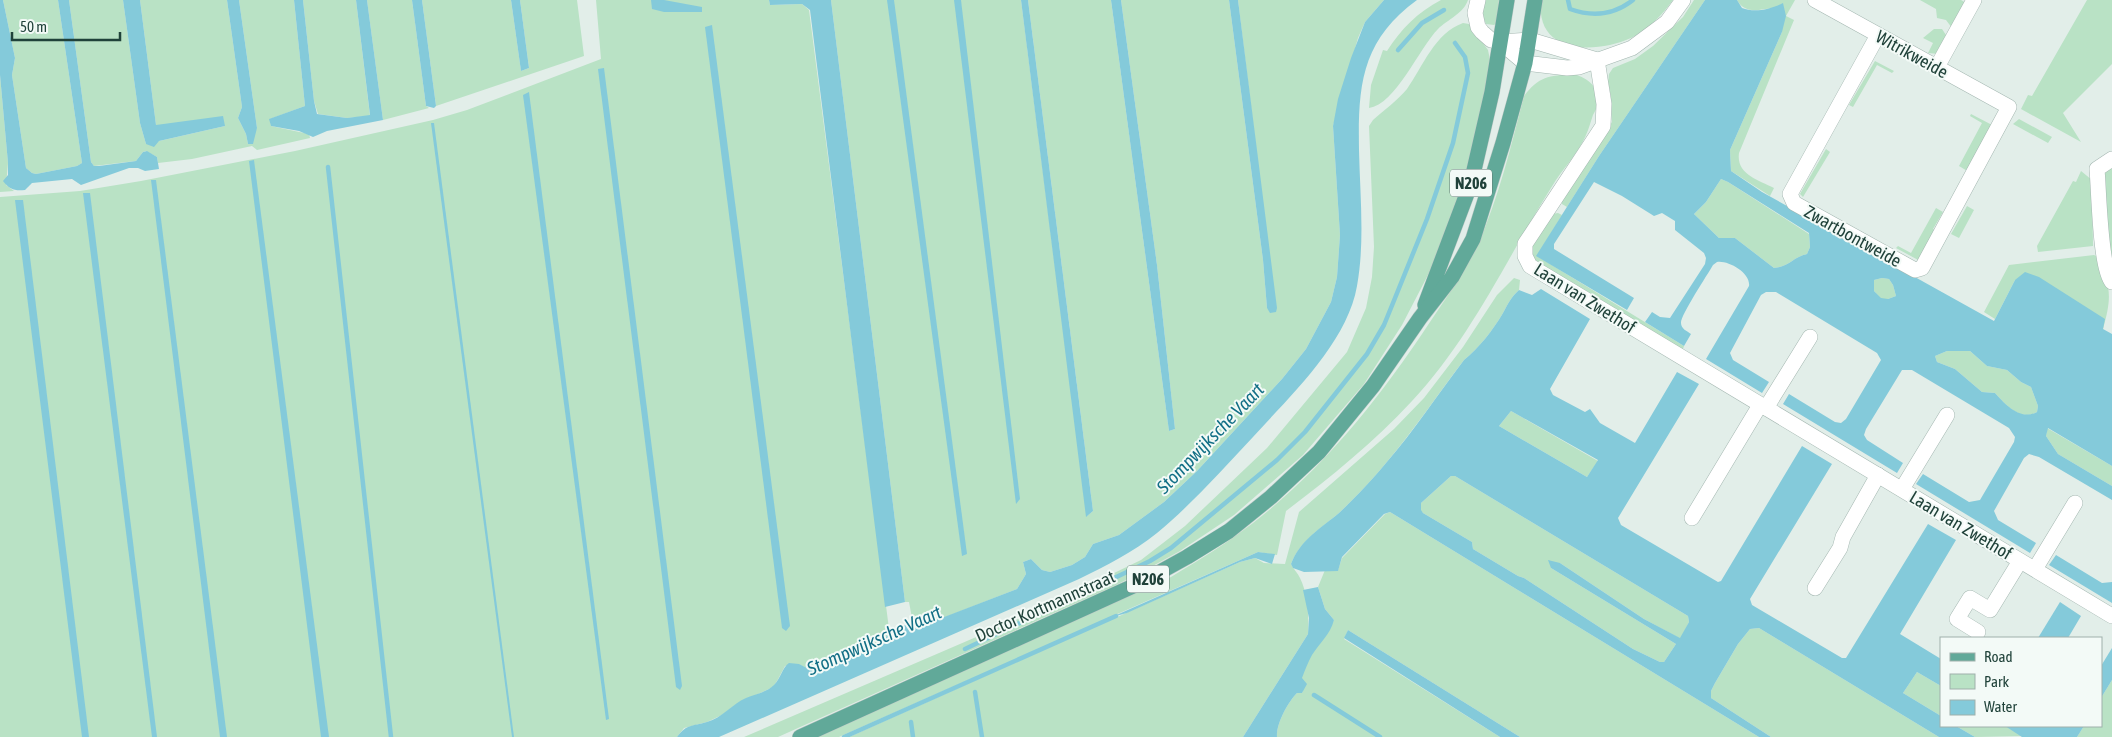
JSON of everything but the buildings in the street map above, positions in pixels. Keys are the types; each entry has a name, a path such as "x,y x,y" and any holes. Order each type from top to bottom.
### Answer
{"main road":[{"name":"N206","path":"1500,42 1507,0"},
{"name":"N206","path":"1530,40 1535,0"},
{"name":"Doctor Kortmannstraat","path":"800,737 1140,583 1229,531 1271,497 1319,452 1374,386 1420,318 1452,277 1473,239 1503,143 1530,40"},
{"name":"Doctor Kortmannstraat","path":"1420,318 1471,183 1482,138 1500,42"}],"street":[{"path":"1478,0 1475,13 1478,27 1486,36 1500,42 1525,63 1567,68 1579,67 1632,48 1667,22 1683,0"},
{"name":"Witrikweide","path":"1815,0 2009,108"},
{"path":"1937,68 1974,0"},
{"name":"Zwartbontweide","path":"1878,35 1790,194 1794,203 1915,270 1922,268 2009,108"},
{"path":"1500,42 1530,40 1597,60"},
{"name":"Laan van Zwethof","path":"1597,60 1604,104 1603,126 1525,244 1525,256 1530,266 2112,616"},
{"path":"2112,159 2097,169 2103,251 2108,278 2112,282"},
{"path":"1692,518 1763,406 1810,337"},
{"name":"Laan van Zwethof","path":"1902,489 1947,415"},
{"path":"1815,588 1840,548 1842,537 1878,475"},
{"path":"2035,569 2075,503"},
{"name":"Laan van Zwethof","path":"1978,632 1957,619 1970,598 1990,610 2020,561"}],"green space":[{"path":"3,0 58,0 82,163 77,166 36,174 26,168 12,75 15,58"},
{"path":"69,0 123,0 140,123 146,144 225,126 156,125 140,0 227,0 242,107 238,118 246,134 248,144 257,128 239,0 294,0 305,106 270,119 271,126 309,134 310,138 257,150 252,146 192,159 158,163 157,157 146,151 136,161 94,166 91,162"},
{"path":"303,0 356,0 370,116 347,118 318,114 314,101"},
{"path":"367,0 412,0 426,106 429,108 383,120"},
{"path":"422,0 511,0 521,71 529,68 520,0 577,0 584,56 436,106"},
{"path":"596,0 769,0 770,5 802,4 809,10 889,629 887,636 875,647 867,650 849,654 834,654 813,671 798,664 785,666 773,687 735,705 722,715 707,722 684,728 677,737 0,737 0,197 80,191 141,181 295,151 433,120 467,110 601,59"},
{"path":"831,0 1021,0 1087,516 1093,511 1028,0 1111,0 1169,431 1175,429 1157,265 1121,0 1229,0 1263,260 1267,308 1276,312 1238,0 1384,0 1365,22 1358,38 1333,126 1340,235 1337,277 1331,302 1306,349 1282,379 1197,471 1164,502 1119,535 1093,544 1085,557 1072,565 1050,572 1042,570 1031,559 1023,562 1026,574 1017,589 938,620 926,620 924,616 912,618 909,602 905,602"},
{"path":"1441,0 1468,0 1463,9 1431,37 1398,86 1388,97 1379,104 1369,108 1371,85 1383,50 1387,51 1404,28 1417,16"},
{"path":"1484,0 1499,0 1497,23 1494,25 1486,24 1483,15"},
{"path":"1541,0 1673,0 1654,22 1637,35 1601,47 1585,48 1570,46 1557,40 1547,31 1542,18"},
{"path":"1694,0 1705,0 1599,156 1567,207 1562,204 1562,199 1612,122 1609,74 1613,68 1635,59 1653,46 1683,17"},
{"path":"1737,0 1795,0 1786,16 1794,20 1739,153 1741,166 1749,175 1774,188 1770,196 1731,171 1730,150 1782,32 1772,8 1752,10 1744,7"},
{"path":"1920,0 1961,0 1966,3 1952,28 1946,20 1937,18 1936,9"},
{"path":"2087,0 2112,0 2112,64 2063,113 2081,142 2021,109 2028,95 2032,96"},
{"path":"1463,23 1469,24 1488,50 1491,65 1472,151 1456,207 1429,273 1402,325 1364,384 1303,455 1234,515 1180,551 1140,573 778,737 744,737 1025,616 1141,560 1185,526 1267,448 1347,352 1366,308 1372,277 1374,247 1369,126 1373,120 1407,89 1437,42 1453,28"},
{"path":"1934,29 1942,29 1948,38 1939,54 1928,53 1933,43 1923,38"},
{"path":"1875,61 1894,71 1892,73 1877,65 1853,107 1849,105"},
{"path":"1572,74 1586,79 1594,86 1599,101 1579,148 1556,180 1472,322 1434,376 1383,431 1336,472 1286,511 1277,555 1258,552 839,737 815,737 1171,577 1233,537 1279,502 1327,456 1370,406 1461,276 1473,255 1492,208 1524,96 1529,89 1545,78"},
{"path":"0,75 8,163 6,185 14,191 0,192"},
{"path":"1971,114 1994,126 1969,172 1959,166 1982,123 1970,116"},
{"path":"2019,119 2052,137 2048,143 2013,124"},
{"path":"1826,149 1830,152 1803,197 1800,194"},
{"path":"2112,166 2112,278 2106,225 2105,171"},
{"path":"2081,171 2092,180 2093,246 2038,252 2037,246 2073,181 2076,182"},
{"path":"1721,179 1809,234 1810,247 1807,254 1798,257 1784,266 1774,268 1735,238 1719,238 1694,214 1706,202"},
{"path":"1967,206 1974,210 1959,238 1951,234"},
{"path":"1936,208 1943,212 1933,229 1937,231 1920,261 1896,248 1898,246 1911,253"},
{"path":"1558,213 1562,215 1537,256 1684,346 1682,352 1537,265 1529,248 1552,214"},
{"path":"2094,255 2098,257 2106,276 2109,292 2108,308 2103,329 2015,280 1995,319 1984,312 2009,265"},
{"path":"1514,278 1520,280 1519,290 1485,338 1464,360 1375,476 1339,513 1305,542 1295,556 1291,564 1299,576 1305,591 1308,634 1243,737 849,737 1240,562 1255,558 1264,563 1285,564 1299,512 1394,429 1424,398 1463,347 1497,295"},
{"path":"1889,279 1896,296 1881,299 1874,291 1874,280"},
{"path":"1947,351 1970,351 1987,366 2007,370 2021,382 2031,387 2038,406 2037,412 2025,415 2013,410 1995,393 1982,392 1955,369 1937,362 1935,356"},
{"path":"1511,411 1598,461 1587,477 1499,426"},
{"path":"2047,428 2112,466 2112,486 2058,454 2046,436"},
{"path":"1451,476 1455,476 1688,616 1689,622 1681,639 1644,619 1560,563 1551,568 1676,644 1664,662 1660,662 1633,649 1524,578 1473,549 1472,542 1423,513 1421,511 1421,503"},
{"path":"1390,512 1759,737 1520,737 1348,630 1344,639 1500,737 1277,737 1278,726 1286,707 1297,693 1302,693 1302,677 1307,663 1334,620 1325,609 1318,587 1325,570 1338,570 1342,558 1385,514"},
{"path":"1759,628 1939,737 1771,737 1711,698 1711,691 1715,683 1738,644 1750,629"},
{"path":"1917,672 1940,685 1940,715 1903,693"},
{"path":"2112,680 2112,737 2077,737 2083,727 2102,727 2102,696"},
{"path":"1958,727 2007,727 2023,736 1975,737"}],"water":[{"path":"0,0 3,0 15,58 12,75 26,168 36,174 77,166 82,163 58,0 69,0 91,162 94,166 99,166 136,161 143,152 147,151 157,157 159,169 145,171 138,168 129,168 81,185 72,179 32,183 25,190 10,188 3,181 8,175 8,163 0,75"},
{"path":"123,0 140,0 156,125 223,116 225,126 159,141 154,147 146,144 140,123"},
{"path":"227,0 239,0 257,128 253,144 248,144 246,134 238,118 242,107"},
{"path":"294,0 303,0 317,114 347,118 370,115 356,0 367,0 383,120 327,131 313,137 299,131 271,126 269,119 305,106"},
{"path":"412,0 422,0 436,106 434,108 426,106"},
{"path":"511,0 520,0 529,68 521,71"},
{"path":"651,0 664,0 702,7 702,12 664,12 652,9"},
{"path":"769,0 831,0 905,602 885,607 810,10 802,4 770,5"},
{"path":"887,0 894,0 967,554 962,556"},
{"path":"954,0 961,0 1020,499 1016,504"},
{"path":"1021,0 1028,0 1093,511 1086,517"},
{"path":"1111,0 1121,0 1157,265 1175,429 1169,431"},
{"path":"1229,0 1238,0 1277,308 1276,312 1270,313 1267,308 1263,260"},
{"path":"1384,0 1417,0 1398,16 1384,32 1374,49 1362,85 1359,127 1361,253 1357,286 1351,307 1342,328 1330,348 1300,386 1206,486 1170,522 1148,540 1079,579 719,737 677,737 687,727 712,720 746,698 765,691 776,682 789,663 799,664 813,671 834,654 858,652 875,646 887,636 889,629 926,620 939,619 1017,589 1026,574 1023,562 1031,559 1042,570 1050,572 1072,565 1085,557 1093,544 1119,535 1164,502 1197,471 1282,379 1306,349 1331,302 1337,277 1340,235 1333,126 1338,99 1365,22"},
{"path":"1705,0 1737,0 1742,8 1752,10 1768,9 1783,3 1786,16 1782,32 1730,150 1731,171 1762,192 1994,321 2015,280 2025,272 2039,277 2105,319 2103,329 2112,334 2112,466 2048,428 2046,436 2058,454 2112,486 2112,500 2039,457 2029,454 2024,458 1994,511 1998,520 2036,543 2030,553 1916,484 1923,474 1969,502 1980,500 2014,442 2015,437 2009,428 1912,370 1902,370 1864,435 1867,440 1903,463 1897,473 1783,404 1789,394 1835,422 1841,423 1846,419 1881,360 1877,353 1776,292 1766,292 1761,295 1730,353 1733,360 1769,382 1762,393 1706,359 1749,286 1749,281 1743,272 1727,263 1717,262 1713,265 1685,312 1681,325 1684,330 1691,334 1684,346 1645,322 1652,312 1660,317 1670,318 1705,264 1706,258 1704,253 1675,230 1675,221 1662,213 1654,216 1622,196 1594,182 1554,244 1554,249 1634,298 1627,310 1536,256 1599,156","holes":["1721,179 1809,233 1810,247 1807,254 1798,257 1784,266 1774,268 1735,238 1719,238 1694,214 1706,202","1889,279 1896,296 1888,299 1881,298 1874,291 1874,280","1947,351 1970,351 1987,366 2007,370 2021,382 2031,387 2038,406 2037,412 2025,414 2013,410 1995,393 1982,392 1955,369 1937,362 1935,356"]},
{"path":"712,25 790,626 786,631 782,628 705,27"},
{"path":"604,68 682,686 680,690 676,687 598,69"},
{"path":"529,92 609,719 606,720 523,95"},
{"path":"431,123 434,123 514,737 512,737"},
{"path":"254,160 329,737 321,737 249,161"},
{"path":"151,180 156,180 227,737 220,737"},
{"path":"83,193 90,193 157,737 152,737"},
{"path":"15,200 23,200 89,737 82,737"},
{"path":"1541,289 1590,319 1550,389 1553,395 1585,412 1590,409 1600,423 1635,443 1677,372 1699,384 1618,518 1621,525 1718,582 1721,581 1802,446 1832,464 1750,599 1752,605 1842,658 1846,658 1928,524 1956,540 1900,634 1940,658 1940,685 1917,672 1903,693 1940,715 1940,727 1958,727 1975,737 1939,737 1759,628 1750,629 1738,644 1711,691 1711,698 1771,737 1759,737 1390,512 1384,514 1342,557 1338,571 1304,572 1293,568 1291,564 1300,548 1311,536 1339,513 1381,469 1464,360 1490,332 1519,290 1532,295","holes":["1511,411 1598,460 1587,477 1499,426","1451,476 1455,476 1688,616 1689,622 1680,638 1644,619 1560,563 1548,560 1551,568 1676,644 1664,662 1660,662 1633,649 1524,578 1473,549 1472,542 1423,513 1421,503"]},
{"path":"1258,552 1275,554 1272,564 1255,558 1240,562 1127,613 1112,617"},
{"path":"2056,555 2102,583 2112,582 2112,603 2049,565"},
{"path":"1318,587 1325,609 1334,620 1330,630 1312,655 1307,666 1302,678 1307,684 1302,693 1297,693 1286,707 1278,726 1277,737 1243,737 1308,634 1309,618 1303,590"},
{"path":"2060,602 2081,616 2069,637 2039,637"},
{"path":"1348,630 1520,737 1500,737 1344,638"},
{"path":"2112,648 2112,680 2102,696 2102,664"},
{"path":"2007,727 2083,727 2077,737 2022,737"}],"waterway":[{"path":"1568,0 1570,9 1595,14 1611,12 1633,0"},
{"path":"1398,50 1422,23 1444,10"},
{"path":"965,649 1150,561 1171,548 1277,460 1305,432 1367,354 1384,325 1427,219 1453,143 1468,73 1465,57 1455,43"},
{"path":"328,167 391,737"},
{"path":"844,737 1116,616"},
{"path":"975,692 982,737"},
{"path":"1314,695 1380,737"},
{"path":"911,722 913,737"}],"water label":[{"name":"Stompwijksche Vaart","path":"1210,438"},
{"name":"Stompwijksche Vaart","path":"874,640"}]}
